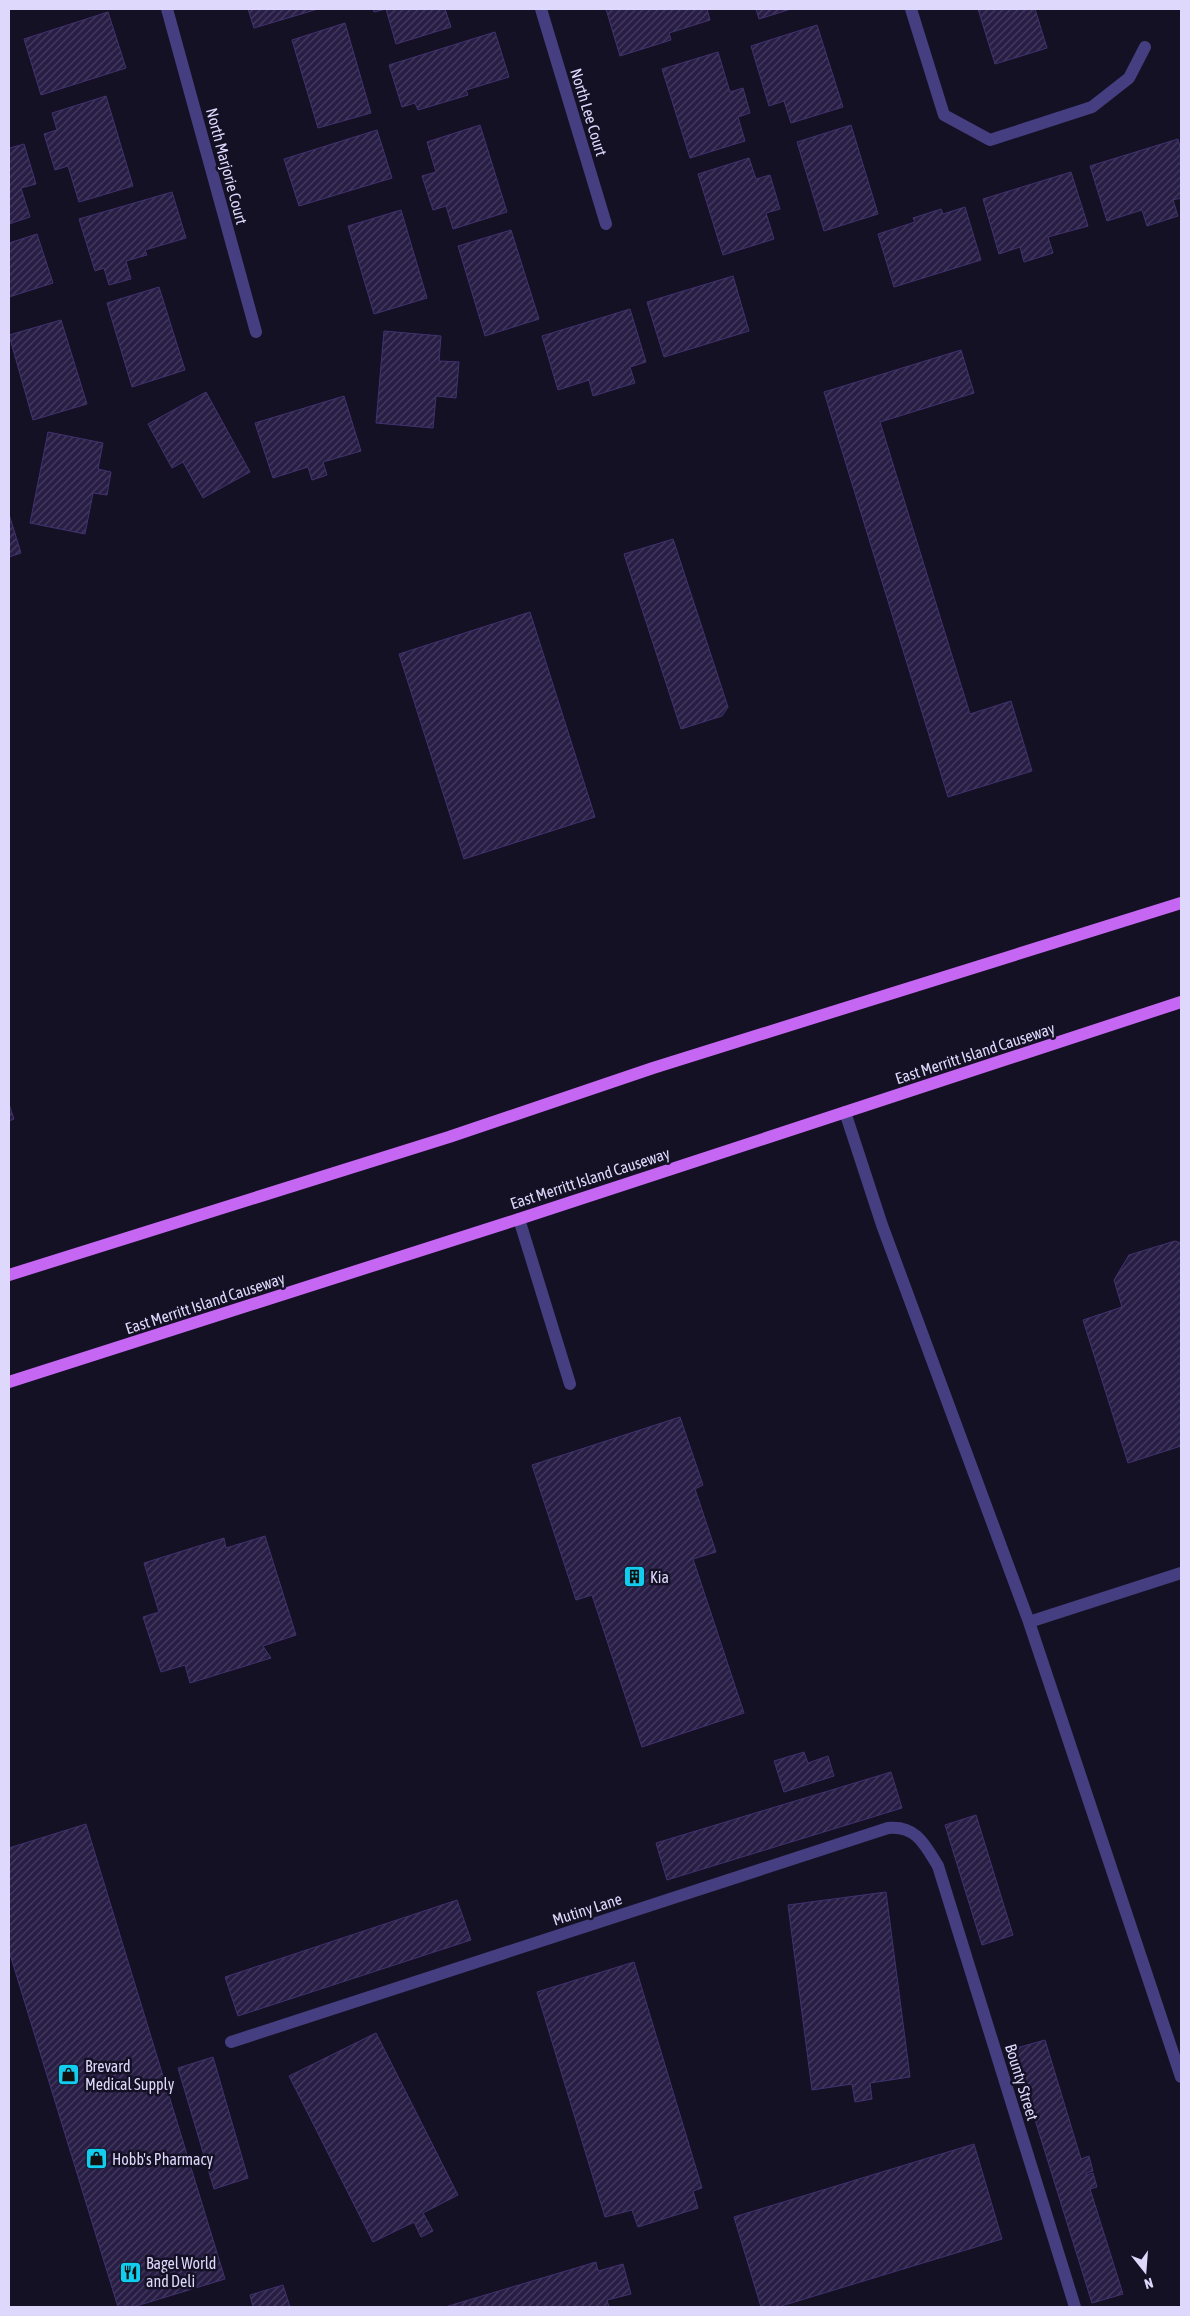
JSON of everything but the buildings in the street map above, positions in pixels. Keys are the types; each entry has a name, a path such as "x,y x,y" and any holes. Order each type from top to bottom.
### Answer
{"main road":[{"path":"9,1276 449,1137 653,1068 1181,903"},
{"name":"East Merritt Island Causeway","path":"9,1382 519,1219 1181,1002"}],"street":[{"name":"North Marjorie Court","path":"166,9 256,332"},
{"name":"North Lee Court","path":"541,9 606,224"},
{"path":"911,9 944,115 990,140 1092,107 1130,78 1145,47"},
{"path":"846,1112 882,1225 1029,1622 1181,2077"},
{"path":"519,1219 570,1384"},
{"path":"1029,1622 1181,1573"},
{"name":"Mutiny Lane","path":"231,2042 888,1828 901,1827 913,1832 927,1847 938,1866"},
{"name":"Bounty Street","path":"938,1866 1075,2307"}],"place":[{"name":"Kia","path":"634,1577"},
{"name":"Brevard Medical Supply","path":"69,2075"},
{"name":"Hobb's Pharmacy","path":"96,2159"},
{"name":"Bagel World and Deli","path":"130,2272"}]}
